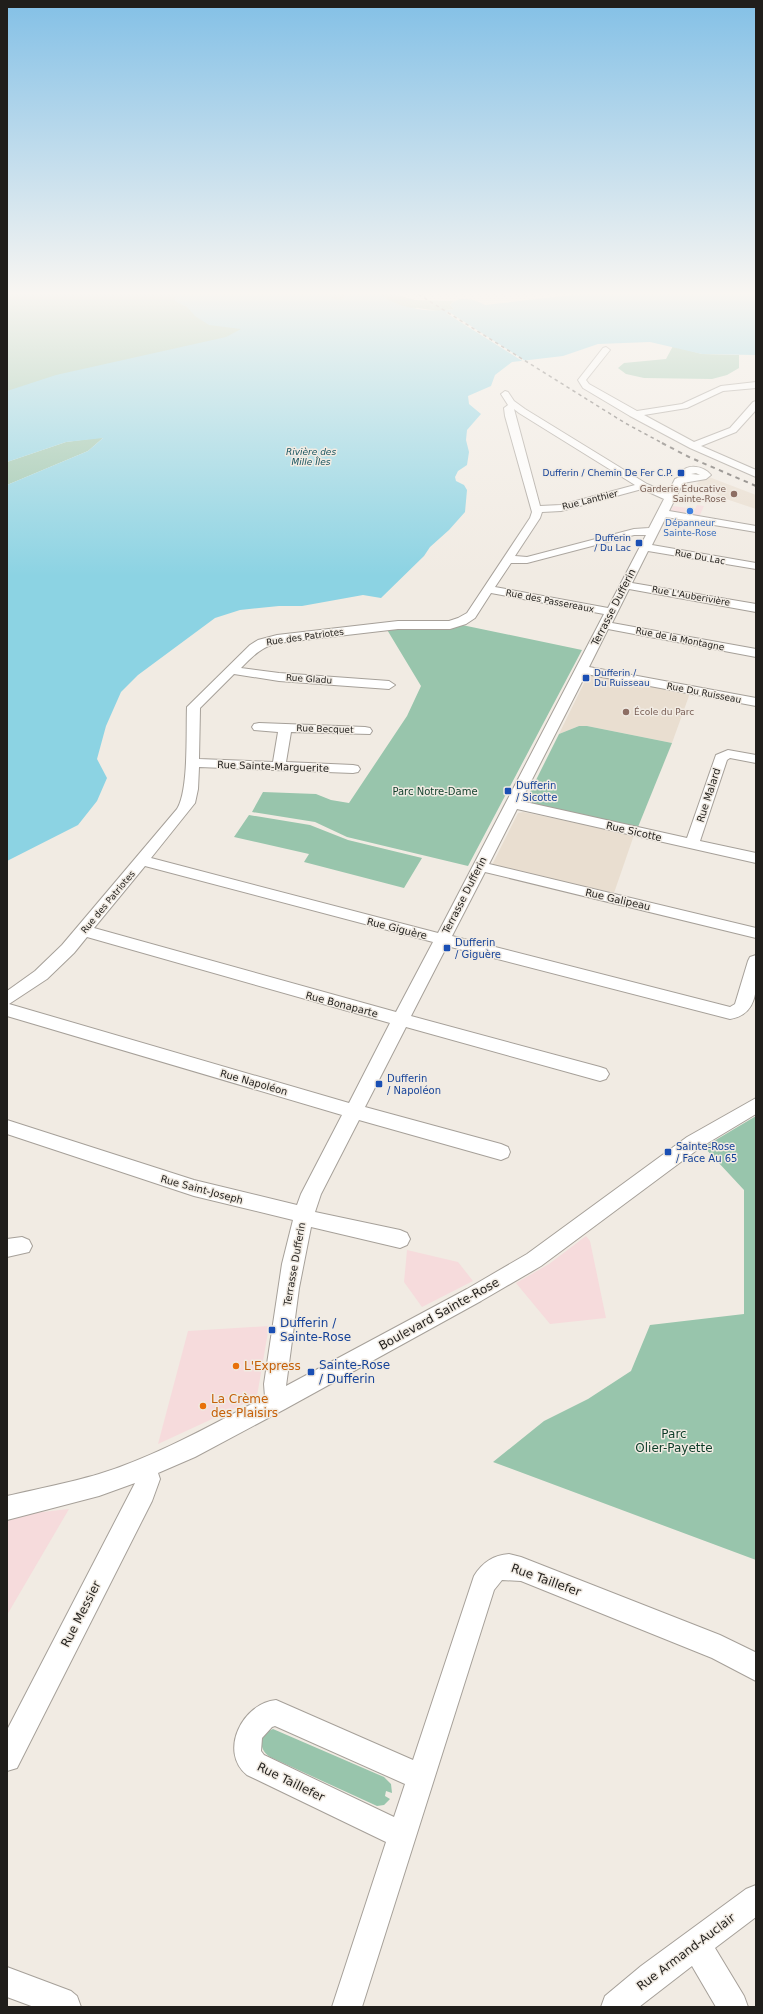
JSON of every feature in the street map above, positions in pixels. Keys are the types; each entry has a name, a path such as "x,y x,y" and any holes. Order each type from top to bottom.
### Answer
{"street":[{"path":"589,388 633,414 693,446 756,474"},
{"path":"633,414 684,406 721,389 730,388"},
{"path":"505,394 513,406 643,486 670,498"},
{"path":"693,446 733,430 756,404"},
{"path":"513,406 509,408 510,416 537,509"},
{"name":"Terrasse Dufferin","path":"277,1402 275,1396 275,1384 296,1247 303,1215 311,1194 441,939 679,480 688,477"},
{"name":"Rue Lanthier","path":"537,509 561,508 643,486"},
{"name":"Rue des Patriotes","path":"7,999 46,970 84,931 143,861 186,806 190,793 193,763 194,707 230,670 254,648 271,641 393,625 455,624 469,617 535,518 537,509"},
{"path":"662,513 756,529"},
{"path":"508,560 527,560 632,532 653,531"},
{"name":"Rue Du Lac","path":"645,547 756,566"},
{"name":"Rue L'Auberivière","path":"625,585 756,608"},
{"name":"Rue des Passereaux","path":"488,589 611,612"},
{"name":"Rue de la Montagne","path":"604,625 756,653"},
{"name":"Rue Du Ruisseau","path":"581,669 756,702"},
{"name":"Rue Gladu","path":"230,670 279,677 389,685"},
{"name":"Rue Becquet","path":"259,727 364,731"},
{"name":"Rue Becquet","path":"279,766 285,728"},
{"name":"Rue Malard","path":"692,844 721,758 728,754 756,759"},
{"name":"Rue Sainte-Marguerite","path":"193,763 353,769"},
{"name":"Rue Sicotte","path":"512,803 756,858"},
{"name":"Rue Giguère","path":"143,861 730,1013 737,1012 743,1007 756,962"},
{"name":"Rue Galipeau","path":"479,866 642,904 756,933"},
{"name":"Rue Bonaparte","path":"84,931 400,1020 600,1074"},
{"name":"Rue Napoléon","path":"7,1010 353,1111 501,1152"},
{"name":"Boulevard Sainte-Rose","path":"7,1508 99,1485 145,1467 187,1448 277,1402 474,1295 534,1260 694,1142 756,1105"},
{"name":"Rue Saint-Joseph","path":"7,1127 182,1185 303,1215 325,1222 400,1239"},
{"name":"Rue Messier","path":"7,1758 144,1493 148,1479 145,1467"},
{"name":"Rue Taillefer","path":"347,2007 420,1777 483,1585 489,1574 502,1566 513,1566 712,1645 737,1656 756,1668"},
{"name":"Rue Taillefer","path":"402,1835 262,1769 250,1760 248,1754 248,1743 260,1718 266,1714 276,1713 420,1777"},
{"name":"Rue Armand-Auclair","path":"616,2007 652,1977 756,1898"},
{"path":"696,1945 732,2007"},
{"path":"7,1982 60,2002 66,2007"}],"shaded area":[{"name":"Garderie Éducative Sainte-Rose","path":"709,477 756,495 756,509 729,500 696,484 699,482 697,481"},
{"path":"697,505 704,506 699,517 670,513 673,506 695,509"},
{"name":"École du Parc","path":"588,675 690,693 672,743 587,726 579,726 559,734"},
{"path":"523,812 634,835 614,893 492,865 518,813"},
{"path":"586,1236 590,1241 606,1318 550,1324 516,1283 549,1264"},
{"path":"407,1250 458,1262 473,1281 422,1307 404,1282"},
{"path":"269,1326 257,1396 238,1407 158,1444 188,1331"},
{"path":"69,1509 7,1615 7,1516"}],"green space":[{"path":"7,388 37,388 7,396"},
{"path":"104,437 88,451 7,485 7,462 66,442"},
{"name":"Parc Notre-Dame","path":"462,625 582,650 468,866 347,837 315,822 252,812 263,792 316,794 331,800 349,803 407,716 421,686 386,628"},
{"path":"579,726 587,726 672,743 638,827 535,804 526,800 559,734"},
{"path":"249,815 310,825 348,840 422,858 404,888 304,862 309,854 234,837"},
{"name":"Parc Olier-Payette","path":"756,1116 756,1560 493,1462 544,1421 588,1399 631,1371 650,1325 744,1314 744,1190 704,1147"},
{"path":"273,1729 384,1777 391,1784 392,1793 386,1791 385,1796 390,1799 384,1805 377,1806 270,1757 263,1750 262,1742 265,1735"}],"water":[{"name":"Rivière des Mille Îles","path":"16,388 486,388 468,396 469,404 481,414 467,430 466,440 469,452 467,465 458,471 455,477 456,481 464,485 467,490 465,512 449,530 430,547 424,556 381,598 363,595 302,606 279,606 240,610 215,618 138,675 121,692 106,726 97,759 107,778 97,801 78,825 7,861 7,485 88,451 103,438 66,442 7,462 7,391"}],"railway":[{"path":"569,388 625,423 664,444"},
{"path":"662,443 689,457 756,486"}],"place":[{"name":"Dufferin / Chemin De Fer C.P.","path":"681,473"},
{"name":"Garderie Éducative Sainte-Rose","path":"734,494"},
{"name":"Dépanneur Sainte-Rose","path":"690,511"},
{"name":"Dufferin / Du Lac","path":"639,543"},
{"name":"Dufferin / Du Ruisseau","path":"586,678"},
{"name":"École du Parc","path":"626,712"},
{"name":"Dufferin / Sicotte","path":"508,791"},
{"name":"Dufferin / Giguère","path":"447,948"},
{"name":"Dufferin / Napoléon","path":"379,1084"},
{"name":"Sainte-Rose / Face Au 65","path":"668,1152"},
{"name":"Dufferin / Sainte-Rose","path":"272,1330"},
{"name":"L'Express","path":"236,1366"},
{"name":"Sainte-Rose / Dufferin","path":"311,1372"},
{"name":"La Crème des Plaisirs","path":"203,1406"}]}
